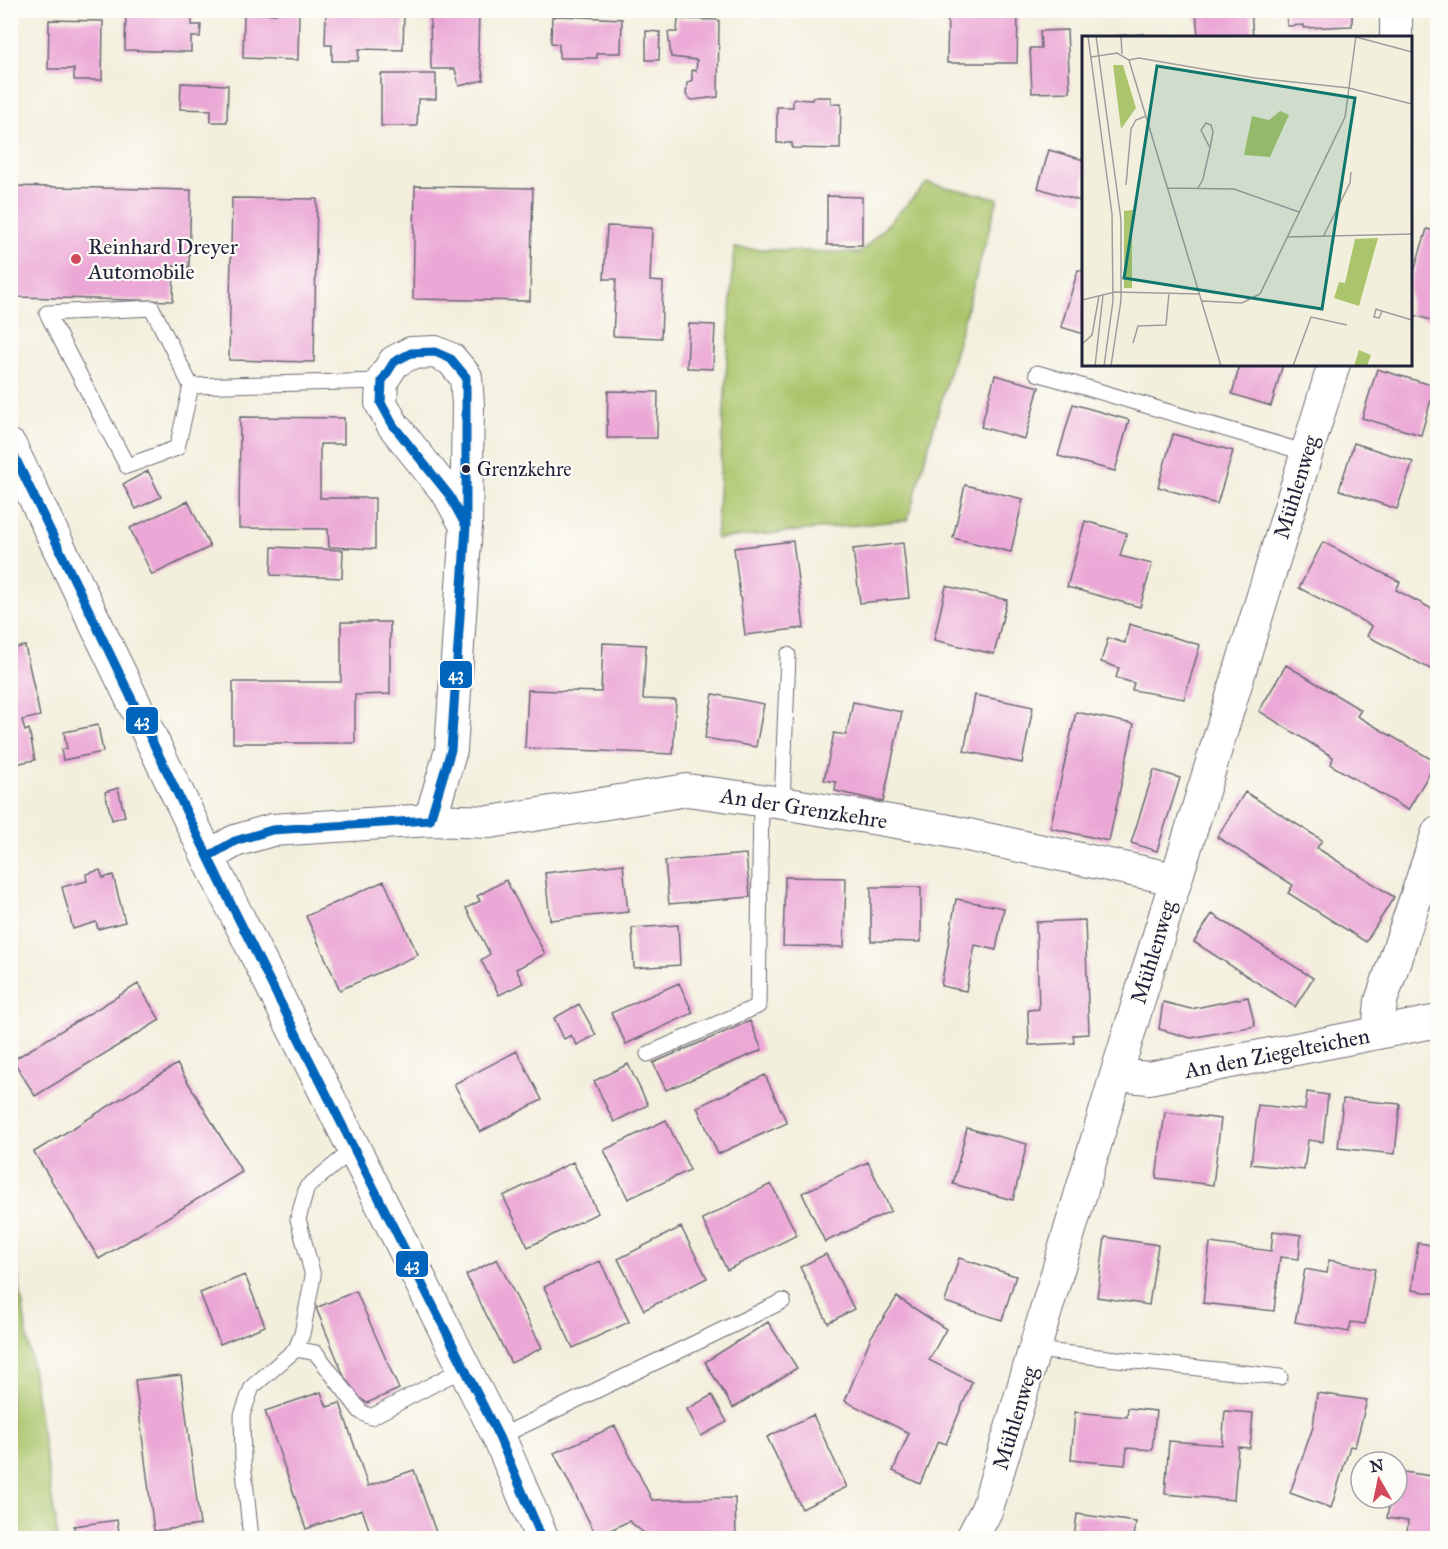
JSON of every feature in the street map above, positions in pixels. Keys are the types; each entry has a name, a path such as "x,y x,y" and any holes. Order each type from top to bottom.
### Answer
{"street":[{"path":"1396,10 1396,36"},
{"path":"209,856 235,840 272,830 430,820 451,750 466,526 468,405 466,377 451,359 435,352 411,353 394,362 382,381 381,403 393,425 449,495 466,526"},
{"name":"Mühlenweg","path":"972,1539 987,1509 1175,879 1333,366"},
{"path":"10,446 226,894 499,1437 542,1539"},
{"name":"An der Grenzkehre","path":"430,820 490,822 687,790 772,801 944,830 1175,879"},
{"path":"1378,1033 1381,1000 1437,832"},
{"name":"An den Ziegelteichen","path":"1116,1075 1149,1078 1437,1021"}],"lane":[{"path":"152,308 191,386 177,448 127,466 47,313 152,308"},
{"path":"1037,373 1307,453"},
{"path":"191,386 382,381"},
{"path":"648,1054 758,1006 772,801 788,655"},
{"path":"250,1539 243,1462 242,1415 252,1387 296,1349 302,1334 313,1276 298,1219 307,1187 354,1149"},
{"path":"499,1437 783,1301"},
{"path":"296,1349 316,1353 361,1412 370,1417 386,1411 464,1368"},
{"path":"1035,1350 1280,1377"}],"green space":[{"path":"927,183 998,198 908,520 716,539 734,248 860,253"},
{"path":"10,1224 13,1242 58,1538 11,1538"}],"building":[{"path":"126,10 192,10 192,25 201,25 200,37 191,37 191,52 125,50"},
{"path":"276,10 299,10 298,60 243,58 244,13 276,14"},
{"path":"326,10 404,12 403,50 359,49 358,61 332,61 332,45 325,45"},
{"path":"1196,10 1251,10 1253,36 1198,36"},
{"path":"1286,10 1352,10 1352,26 1304,28 1304,25 1287,26"},
{"path":"948,12 1018,13 1017,63 947,63"},
{"path":"430,14 479,14 478,51 484,80 459,86 455,69 431,69"},
{"path":"552,17 622,19 621,53 597,53 597,58 559,58 559,44 551,43"},
{"path":"678,19 719,20 718,97 692,100 686,95 687,83 692,80 692,70 696,71 697,60 671,57 668,32 677,32"},
{"path":"49,20 103,21 102,80 74,80 74,69 48,69"},
{"path":"1067,30 1070,92 1032,93 1030,48 1041,48 1040,31"},
{"path":"646,31 660,32 659,60 646,60"},
{"path":"1144,34 1144,36 1112,36"},
{"path":"381,74 436,74 436,99 418,99 417,126 381,126"},
{"path":"181,83 228,85 227,122 211,122 211,110 180,109"},
{"path":"813,97 831,97 831,104 841,104 840,149 792,148 792,143 777,143 777,107 793,107 793,99 812,100"},
{"path":"1049,150 1082,159 1082,201 1038,188"},
{"path":"10,186 191,190 189,267 174,266 173,301 17,297 18,263 10,263"},
{"path":"415,186 533,188 530,301 413,299"},
{"path":"827,196 862,197 862,245 827,245"},
{"path":"232,198 317,199 314,362 229,360"},
{"path":"607,226 652,228 650,281 663,282 661,338 613,336 616,279 604,279"},
{"path":"1427,229 1438,232 1438,322 1412,315 1412,278"},
{"path":"1078,270 1082,271 1082,333 1061,327"},
{"path":"689,324 715,325 713,369 687,368"},
{"path":"1239,366 1282,366 1271,406 1232,394"},
{"path":"1377,369 1435,386 1421,435 1362,418"},
{"path":"995,375 1039,387 1025,439 981,427"},
{"path":"608,391 658,392 657,438 607,438"},
{"path":"1073,404 1129,420 1115,471 1058,456"},
{"path":"240,417 344,418 344,444 320,444 320,498 375,498 375,549 329,547 328,529 239,528"},
{"path":"1173,434 1233,451 1217,504 1158,487"},
{"path":"1354,443 1413,462 1397,509 1339,490"},
{"path":"148,471 161,497 136,509 123,484"},
{"path":"965,485 1023,499 1011,552 953,538"},
{"path":"188,501 210,547 152,575 130,528"},
{"path":"1085,521 1127,533 1120,556 1152,564 1140,607 1067,587"},
{"path":"793,541 804,628 745,635 734,548"},
{"path":"1323,542 1400,582 1396,590 1438,612 1438,673 1367,636 1372,626 1299,588"},
{"path":"903,543 909,598 860,603 853,549"},
{"path":"272,547 343,550 342,578 271,575"},
{"path":"946,586 1007,600 994,654 934,640"},
{"path":"341,622 390,622 390,694 355,695 355,743 233,743 233,682 341,682"},
{"path":"1129,624 1200,645 1184,699 1132,690 1134,683 1116,678 1119,668 1101,662 1108,638 1125,643"},
{"path":"603,643 646,645 643,699 676,700 673,754 525,748 528,690 601,692"},
{"path":"25,646 40,716 22,720 25,731 29,729 35,760 10,765 10,649"},
{"path":"1286,665 1361,710 1357,716 1436,762 1408,810 1331,765 1333,757 1259,711"},
{"path":"713,694 764,704 756,747 705,738"},
{"path":"975,695 1033,707 1022,763 964,751"},
{"path":"853,702 902,712 883,802 835,791 836,782 824,780 834,733 846,735"},
{"path":"1076,712 1134,724 1109,841 1050,828"},
{"path":"98,725 103,752 63,760 61,750 67,749 64,732"},
{"path":"1154,770 1180,778 1157,851 1131,843"},
{"path":"118,788 125,816 112,820 105,792"},
{"path":"1245,792 1322,840 1317,848 1394,897 1366,942 1288,893 1293,885 1217,837"},
{"path":"746,854 750,897 669,904 665,861"},
{"path":"623,864 628,912 550,920 545,873"},
{"path":"100,870 103,878 113,875 125,922 98,929 96,922 73,929 62,887 87,881 86,874"},
{"path":"785,877 846,878 844,947 783,946"},
{"path":"506,880 545,954 516,969 523,983 499,995 481,960 490,954 466,908 480,901 477,896"},
{"path":"384,881 418,955 340,990 306,916"},
{"path":"871,887 921,887 921,942 871,941"},
{"path":"956,899 1004,908 996,950 975,945 966,991 941,986"},
{"path":"1212,914 1313,978 1295,1007 1194,942"},
{"path":"1085,920 1089,1034 1073,1035 1074,1043 1029,1045 1028,1010 1039,1009 1036,922"},
{"path":"678,925 680,965 634,968 632,928"},
{"path":"679,983 693,1013 626,1044 611,1013"},
{"path":"138,984 160,1020 35,1096 13,1060"},
{"path":"1248,997 1255,1026 1191,1038 1159,1029 1163,1002 1191,1009"},
{"path":"579,1004 596,1035 577,1045 571,1035 564,1039 554,1018"},
{"path":"750,1021 762,1050 666,1090 653,1063"},
{"path":"517,1051 542,1100 480,1132 454,1084"},
{"path":"177,1064 242,1172 99,1259 34,1152"},
{"path":"628,1064 648,1105 614,1122 594,1081"},
{"path":"765,1075 787,1123 718,1154 697,1107"},
{"path":"1307,1092 1328,1095 1323,1142 1308,1140 1304,1170 1251,1164 1258,1105 1305,1110"},
{"path":"1343,1099 1400,1104 1395,1154 1338,1148"},
{"path":"1165,1112 1221,1119 1213,1185 1156,1178"},
{"path":"666,1120 690,1170 628,1199 604,1150"},
{"path":"967,1128 1027,1144 1013,1200 953,1184"},
{"path":"573,1162 598,1213 528,1247 503,1196"},
{"path":"868,1162 891,1211 825,1242 802,1193"},
{"path":"771,1184 797,1235 727,1270 702,1219"},
{"path":"681,1227 707,1278 644,1310 618,1259"},
{"path":"1273,1231 1301,1235 1299,1259 1280,1257 1274,1311 1203,1303 1210,1243 1271,1251"},
{"path":"1105,1237 1158,1245 1149,1305 1097,1297"},
{"path":"1418,1243 1438,1246 1438,1294 1412,1290"},
{"path":"826,1254 854,1309 828,1323 800,1267"},
{"path":"959,1258 1016,1276 1002,1320 945,1302"},
{"path":"497,1259 542,1348 511,1363 466,1275"},
{"path":"1329,1260 1375,1269 1365,1324 1351,1322 1349,1332 1295,1322 1305,1269 1327,1273"},
{"path":"600,1261 629,1322 573,1348 544,1287"},
{"path":"245,1275 265,1326 220,1344 200,1293"},
{"path":"356,1291 399,1389 367,1403 351,1393 316,1308"},
{"path":"897,1297 946,1329 929,1360 972,1382 946,1444 938,1441 920,1484 893,1471 909,1433 845,1401 871,1337"},
{"path":"768,1322 797,1368 733,1408 705,1362"},
{"path":"181,1375 200,1525 154,1531 135,1380"},
{"path":"321,1392 327,1407 340,1403 368,1486 414,1470 438,1538 372,1538 362,1509 306,1529 265,1411"},
{"path":"1317,1393 1367,1400 1355,1447 1350,1446 1331,1508 1290,1493 1313,1427"},
{"path":"712,1395 727,1422 701,1436 687,1409"},
{"path":"1128,1408 1156,1411 1152,1450 1127,1448 1125,1465 1071,1460 1075,1412 1127,1417"},
{"path":"1225,1411 1253,1413 1250,1448 1238,1447 1234,1500 1165,1494 1169,1441 1222,1445"},
{"path":"813,1415 847,1487 802,1509 767,1437"},
{"path":"615,1426 652,1500 735,1498 736,1538 650,1538 629,1521 597,1537 554,1453"},
{"path":"1409,1473 1438,1477 1438,1538 1407,1534 1408,1521 1387,1518 1388,1510 1409,1510"},
{"path":"1077,1514 1136,1522 1134,1538 1074,1538"},
{"path":"117,1520 120,1538 75,1538 74,1526"}],"transit line":[{"name":"43","path":"435,352 451,359 466,377 466,526 449,495 393,425 381,403 382,381 394,362 411,353 435,352"},
{"name":"43","path":"10,447 226,894 499,1437 542,1538"},
{"name":"43","path":"430,820 451,750 466,526"},
{"name":"43","path":"209,856 235,841 272,830 430,820"}],"place":[{"name":"Reinhard Dreyer Automobile","path":"76,259"},
{"name":"Grenzkehre","path":"466,469"}]}
